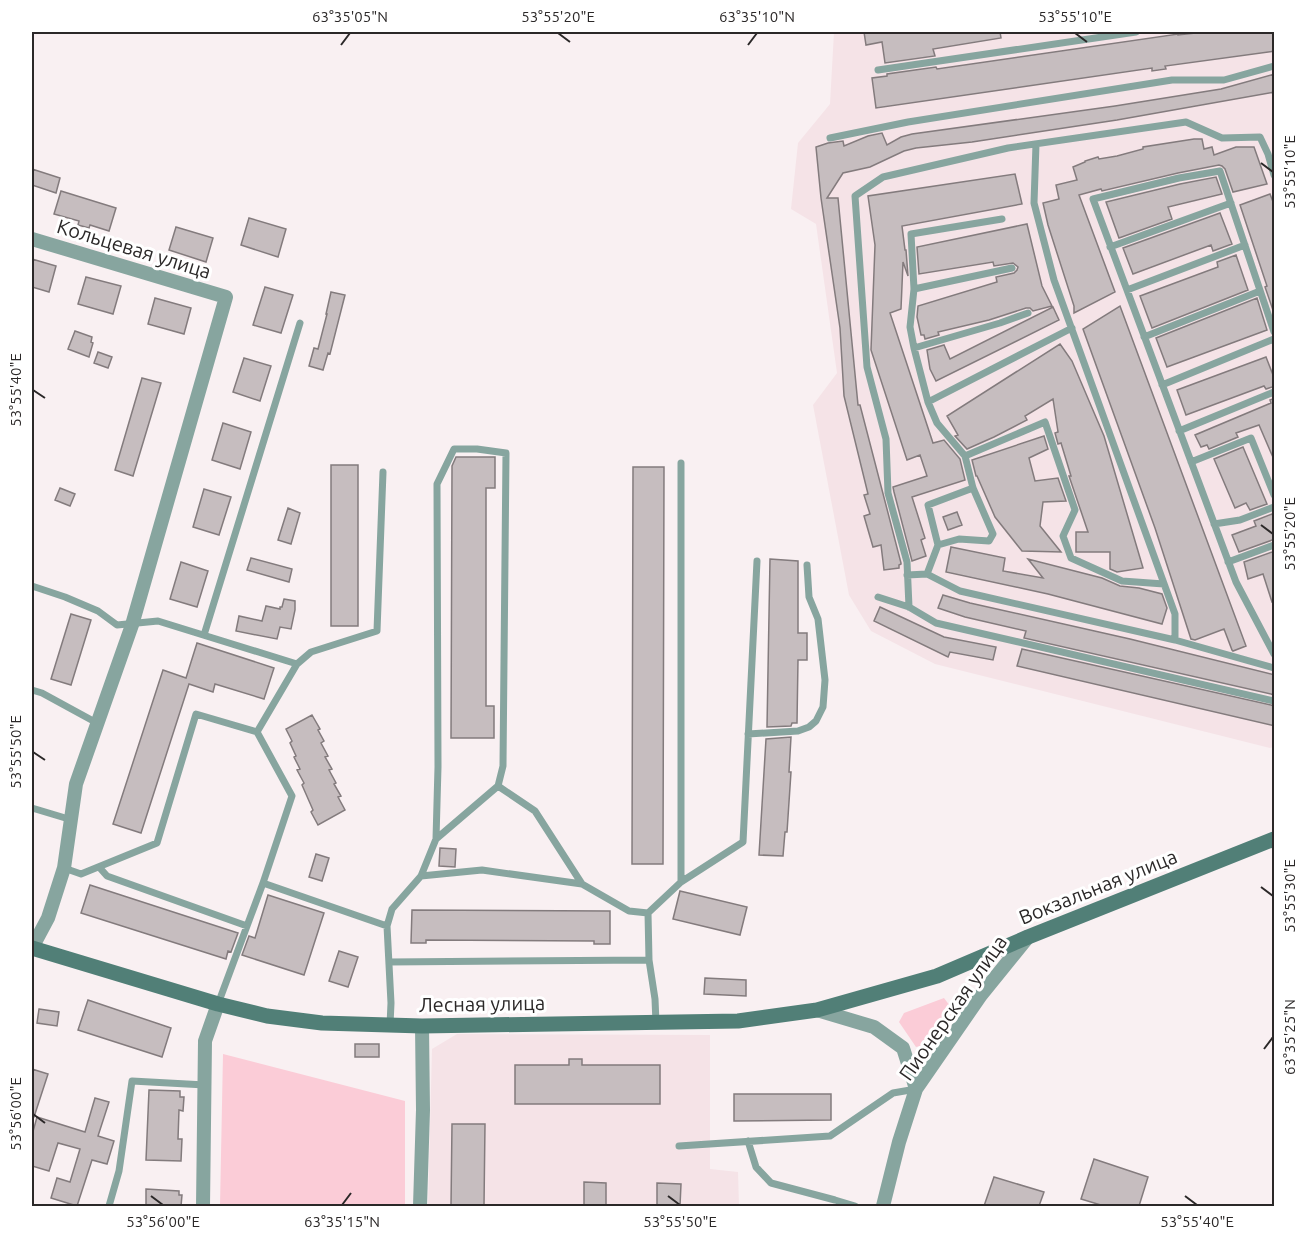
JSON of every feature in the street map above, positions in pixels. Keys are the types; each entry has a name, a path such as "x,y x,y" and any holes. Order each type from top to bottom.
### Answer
{"main road":[{"name":"Вокзальная улица","path":"937,976 1028,937 1275,839"},
{"name":"Лесная улица","path":"32,948 218,1004 267,1016 322,1023 422,1026 738,1021 818,1010 937,976"}],"street":[{"name":"Кольцевая улица","path":"32,239 226,297 132,625"},
{"path":"32,948 48,918 64,868 76,784 132,625"},
{"name":"Пионерская улица","path":"883,1206 916,1089 981,995 1028,937"},
{"path":"203,1206 205,1041 218,1004"},
{"path":"818,1010 874,1027 903,1048 916,1089"},
{"path":"420,1206 423,1110 422,1026"}],"lane":[{"path":"878,70 1136,32"},
{"path":"830,138 1172,80 1224,80 1275,66"},
{"path":"909,607 907,562 888,493 886,439 867,367 855,196 884,177 1008,148 1186,122 1222,138 1260,137 1271,154 1275,175"},
{"path":"1036,144 1034,202 1054,280 1164,584 1174,614 1176,640"},
{"path":"1275,332 1220,171 1179,178 1093,200 1236,582 1275,654"},
{"path":"1110,247 1231,203"},
{"path":"938,545 959,539 989,541 993,534 973,488 965,456 937,423 928,402 910,327 914,289 911,234 1002,219"},
{"path":"1127,290 1245,245"},
{"path":"914,289 1012,268"},
{"path":"1144,337 1260,291"},
{"path":"914,348 1000,324 1028,313"},
{"path":"204,635 300,323"},
{"path":"928,402 1072,328"},
{"path":"1162,385 1275,339"},
{"path":"1179,431 1275,392"},
{"path":"965,456 1046,422 1075,510 1063,536 1071,558 1122,580 1164,584"},
{"path":"1191,462 1251,438 1275,495"},
{"path":"390,1025 387,927 392,909 421,876 436,838 437,484 454,450 477,449 506,453 503,766 498,786 436,838"},
{"path":"681,463 681,882"},
{"path":"256,732 297,664 311,652 377,632 383,472"},
{"path":"927,574 938,545 928,506 973,488"},
{"path":"1214,524 1240,520 1275,507"},
{"path":"1228,562 1275,544"},
{"path":"656,1023 649,960 648,913 681,882 743,842 756,561"},
{"path":"748,734 798,731 809,727 816,721 823,707 825,680 818,619 809,597 807,565"},
{"path":"907,575 927,574 960,591 1176,640 1275,668"},
{"path":"32,586 98,611 117,626 158,621 297,664"},
{"path":"878,597 909,607 936,623 1275,701"},
{"path":"32,690 98,723"},
{"path":"64,868 81,874 157,843 196,714 256,732 292,796 264,883 218,1004"},
{"path":"498,786 535,811 582,884"},
{"path":"32,808 72,820"},
{"path":"99,867 107,876 247,926"},
{"path":"421,876 482,870 582,884 629,911 648,913"},
{"path":"264,883 387,927"},
{"path":"389,962 649,960"},
{"path":"109,1206 119,1170 132,1081 205,1085"},
{"path":"679,1146 830,1136 893,1093 916,1089"},
{"path":"748,1141 756,1167 771,1183 855,1206"}],"shaded area":[{"path":"834,32 1274,32 1274,747 1270,748 935,664 871,631 849,595 813,405 837,373 816,224 791,209 798,143 830,104"},
{"path":"944,998 950,1006 925,1045 916,1047 899,1022 904,1013"},
{"path":"457,1034 710,1035 710,1169 738,1172 739,1206 428,1206 432,1049"},
{"path":"223,1054 405,1101 405,1206 220,1206"}],"building":[{"path":"864,32 1000,32 1001,38 933,49 935,56 885,63 882,42 866,45"},
{"path":"1205,32 1275,32 1275,51 1165,66 1166,69 1152,71 1152,68 876,108 872,78 887,76 887,74"},
{"path":"1275,74 1275,92 1117,120 916,148 904,151 870,167 843,173 827,198 838,198 858,405 860,405 901,563 899,568 884,570 881,545 873,547 864,516 870,514 864,495 868,494 844,396 840,328 816,147 843,141 844,146 882,133 887,145 912,134 1221,89"},
{"path":"1202,139 1204,149 1212,147 1214,155 1236,147 1254,147 1267,184 1233,192 1225,169 1219,165 1079,195 1115,292 1074,313 1074,306 1043,203 1059,199 1056,185 1077,180 1073,167 1085,161 1098,157 1099,159 1117,156 1143,149 1143,147"},
{"path":"32,169 60,178 56,193 32,185"},
{"path":"1015,174 1022,204 902,226 908,276 903,262 901,309 890,313 933,443 944,440 960,459 965,480 912,497 925,538 921,540 926,556 912,561 893,487 927,476 920,455 907,460 871,350 875,245 868,196"},
{"path":"1216,177 1222,194 1168,207 1172,219 1119,238 1106,202"},
{"path":"61,191 116,208 109,231 90,225 89,228 78,225 79,221 54,214"},
{"path":"1270,194 1275,207 1275,316 1240,205"},
{"path":"1220,213 1232,244 1213,251 1211,245 1133,274 1123,248"},
{"path":"249,218 286,229 278,257 241,245"},
{"path":"1027,224 1042,286 1052,306 1033,311 1026,308 989,320 938,332 939,335 925,339 924,335 921,335 917,317 918,306 997,282 996,277 1014,273 1018,267 1013,263 994,266 993,262 919,274 917,247"},
{"path":"176,227 213,238 206,262 169,250"},
{"path":"1236,255 1248,290 1152,328 1140,296 1218,267 1217,262"},
{"path":"32,259 56,266 49,292 32,287"},
{"path":"86,277 121,286 113,314 78,304"},
{"path":"265,287 293,295 281,333 253,325"},
{"path":"331,292 345,295 330,354 328,353 323,370 309,366 314,348 318,349"},
{"path":"155,298 191,308 184,334 148,324"},
{"path":"1257,298 1267,330 1167,367 1156,338"},
{"path":"1120,306 1246,646 1233,651 1224,629 1195,640 1191,639 1155,528 1083,329"},
{"path":"1053,307 1059,320 936,381 930,369 927,350 944,345 950,359"},
{"path":"75,331 92,337 91,342 93,343 89,357 68,349"},
{"path":"1060,344 1072,361 1104,436 1143,568 1117,572 1110,569 1110,552 1076,552 1076,532 1088,532 1069,476 1071,476 1061,443 1058,444 1055,433 1058,432 1053,399 1025,416 1027,420 967,449 955,436 958,435 947,416"},
{"path":"98,352 112,357 108,368 94,363"},
{"path":"1266,357 1275,386 1266,389 1264,386 1186,415 1177,390"},
{"path":"244,358 271,366 260,401 233,392"},
{"path":"142,378 161,383 133,476 115,470"},
{"path":"1275,398 1275,462 1259,425 1236,433 1238,437 1209,449 1207,445 1201,447 1195,435 1271,403 1270,400"},
{"path":"223,423 251,432 240,469 212,460"},
{"path":"1044,436 1048,449 1029,458 1035,481 1058,478 1066,501 1043,502 1040,526 1061,552 1022,551 995,517 976,476 972,460"},
{"path":"1243,447 1267,504 1250,510 1246,503 1235,508 1214,459"},
{"path":"456,457 495,457 495,488 486,488 486,706 494,706 494,738 451,738 452,466"},
{"path":"331,465 358,465 358,626 331,626"},
{"path":"633,467 664,467 663,864 632,864"},
{"path":"60,488 75,494 70,506 55,500"},
{"path":"204,489 231,497 219,535 193,527"},
{"path":"288,508 300,513 291,544 278,540"},
{"path":"957,512 962,525 948,530 943,517"},
{"path":"1272,514 1275,521 1275,539 1239,552 1232,535 1256,526 1254,521"},
{"path":"951,547 1005,558 1003,571 1043,578 1028,559 1102,578 1120,586 1162,594 1167,608 1162,624 1048,594 946,572"},
{"path":"1275,551 1275,601 1272,602 1263,574 1248,579 1244,562"},
{"path":"251,558 292,569 289,582 247,570"},
{"path":"770,559 798,561 798,633 807,633 807,660 798,660 797,723 792,723 791,726 767,727"},
{"path":"181,562 208,571 197,607 170,599"},
{"path":"943,595 1275,675 1275,695 1024,638 1026,631 965,617 938,608"},
{"path":"284,599 295,601 295,610 291,629 280,627 277,639 236,631 239,616 262,621 266,606 280,609"},
{"path":"880,607 944,637 996,647 993,660 950,652 948,657 874,621"},
{"path":"71,614 91,620 71,685 51,679"},
{"path":"197,643 274,668 264,699 215,684 213,692 189,684 141,833 113,824 163,670 186,678"},
{"path":"1022,649 1275,706 1275,726 1017,666"},
{"path":"312,715 320,729 318,730 324,741 321,743 328,756 325,757 332,769 329,770 345,810 318,825 302,785 304,783 297,770 300,769 286,729"},
{"path":"791,737 787,832 785,832 783,856 759,855 766,739"},
{"path":"440,848 456,849 455,867 439,866"},
{"path":"316,854 329,858 322,881 309,877"},
{"path":"90,885 238,933 231,952 228,951 226,959 81,913"},
{"path":"680,891 747,907 740,935 673,919"},
{"path":"268,895 324,913 304,975 242,955 249,936 255,938"},
{"path":"412,910 610,911 610,944 594,944 594,941 426,940 426,943 411,943"},
{"path":"339,951 358,957 348,987 329,981"},
{"path":"705,978 746,980 746,996 704,994"},
{"path":"88,1000 171,1028 162,1057 78,1030"},
{"path":"39,1009 59,1012 57,1026 37,1023"},
{"path":"355,1044 379,1044 379,1057 355,1057"},
{"path":"569,1059 582,1059 582,1065 660,1065 660,1104 515,1104 515,1065 569,1065"},
{"path":"32,1069 48,1074 34,1117 32,1117"},
{"path":"149,1090 180,1091 180,1097 184,1097 183,1111 179,1110 178,1139 182,1139 181,1161 146,1160"},
{"path":"734,1094 831,1094 831,1120 734,1121"},
{"path":"95,1098 109,1102 98,1136 114,1141 107,1164 92,1160 77,1206 51,1198 57,1178 70,1182 80,1149 58,1143 49,1171 32,1166 32,1135 37,1117 85,1132"},
{"path":"452,1124 485,1124 484,1206 451,1206"},
{"path":"1094,1159 1148,1177 1139,1206 1104,1206 1081,1199"},
{"path":"994,1177 1044,1192 1039,1206 984,1206"},
{"path":"584,1182 606,1183 606,1206 584,1206"},
{"path":"657,1183 681,1184 680,1206 657,1206"},
{"path":"146,1189 179,1191 179,1195 182,1195 181,1206 146,1206"}]}
